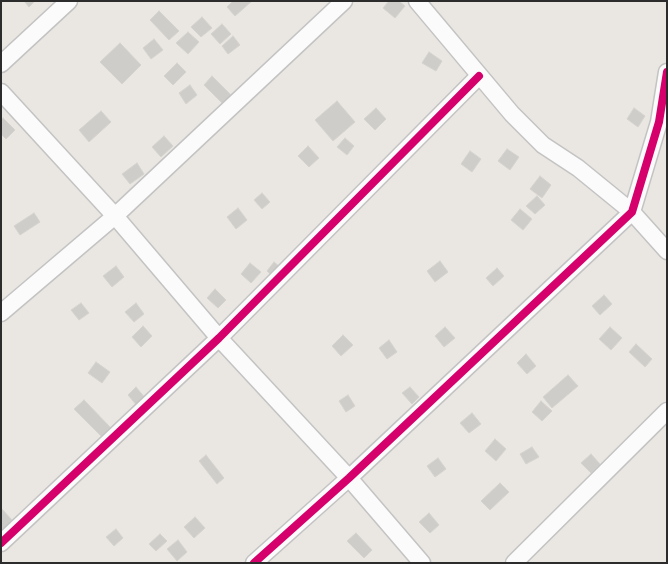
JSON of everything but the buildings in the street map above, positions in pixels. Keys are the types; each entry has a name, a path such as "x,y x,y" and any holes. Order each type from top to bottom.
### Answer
{"street":[{"path":"1,64 69,1"},
{"path":"1,313 115,216 344,1"},
{"path":"417,1 512,114 543,145 578,168 632,212 667,251"},
{"path":"254,563 349,478 632,212 659,122 667,72"},
{"path":"1,543 219,338 479,76"},
{"path":"1,92 115,216 219,338 349,478 422,563"},
{"path":"514,563 667,411"}],"cycle path":[{"path":"254,563 349,478 632,212 659,122 667,72"},
{"path":"1,543 219,338 479,76"}]}
